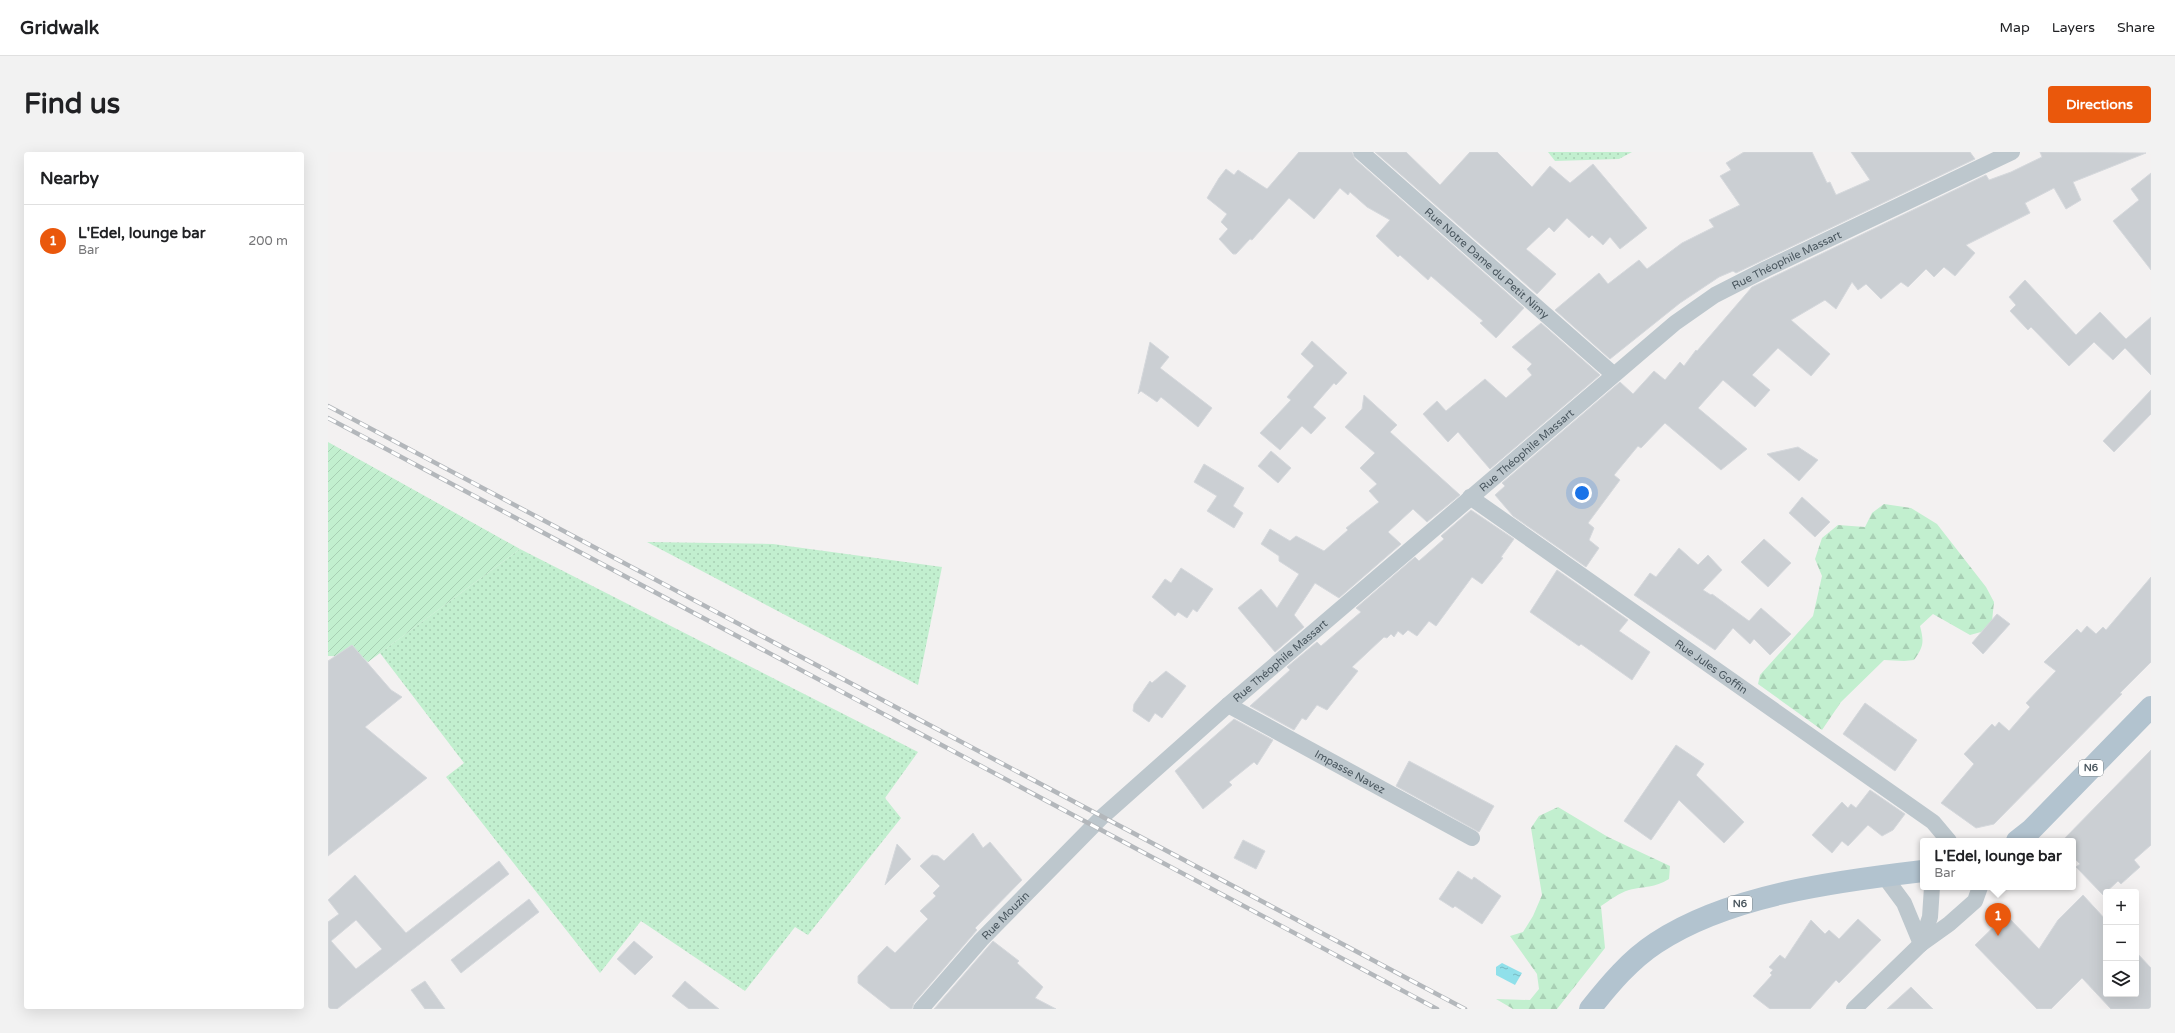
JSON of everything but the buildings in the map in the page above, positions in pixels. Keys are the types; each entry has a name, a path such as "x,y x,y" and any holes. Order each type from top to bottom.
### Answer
{"main road":[{"name":"N6","path":"2020,838 2031,830 2151,707"},
{"name":"N6","path":"1590,1009 1609,985 1632,961 1656,943 1710,914 1785,893 1920,871"}],"street":[{"name":"Rue Notre Dame du Petit Nimy","path":"1361,152 1613,374"},
{"name":"Rue Théophile Massart","path":"1093,825 1228,705 1613,374 1675,323 1715,295 1766,269 2012,152"},
{"name":"Rue Jules Goffin","path":"1470,497 1933,822 1946,838"},
{"name":"Impasse Navez","path":"1228,705 1472,838"},
{"name":"Rue Mouzin","path":"921,1009 981,940 1093,825"},
{"path":"1884,876 1904,903 1922,944"},
{"path":"1922,944 1930,917 1932,890"},
{"path":"1854,1009 1922,944 1975,901 1979,890"}],"green space":[{"path":"1548,152 1632,152 1619,159 1555,161"},
{"path":"328,442 520,549 368,662 362,657 328,656"},
{"path":"1884,504 1911,508 1937,524 1986,587 1994,602 1992,621 1981,632 1970,635 1933,614 1920,626 1922,644 1920,651 1914,660 1884,660 1841,702 1822,730 1758,684 1760,675 1813,616 1822,576 1815,559 1822,538 1838,525 1865,527 1872,513"},
{"path":"647,542 773,544 942,567 918,685"},
{"path":"520,549 918,752 885,798 901,818 808,935 795,927 745,991 641,921 600,973 446,777 464,763 380,653"},
{"path":"1558,807 1608,837 1670,866 1669,879 1654,885 1625,891 1601,906 1605,948 1557,1009 1513,1009 1496,999 1530,1000 1539,989 1537,974 1510,936 1523,932 1533,916 1542,895 1531,828 1539,816"}],"water":[{"path":"1502,963 1522,973 1515,985 1496,975 1496,967"}],"railway":[{"path":"328,406 1465,1009"},
{"path":"328,418 1437,1009"}],"place":[{"name":"L'Edel, lounge bar","path":"1998,936"}]}
